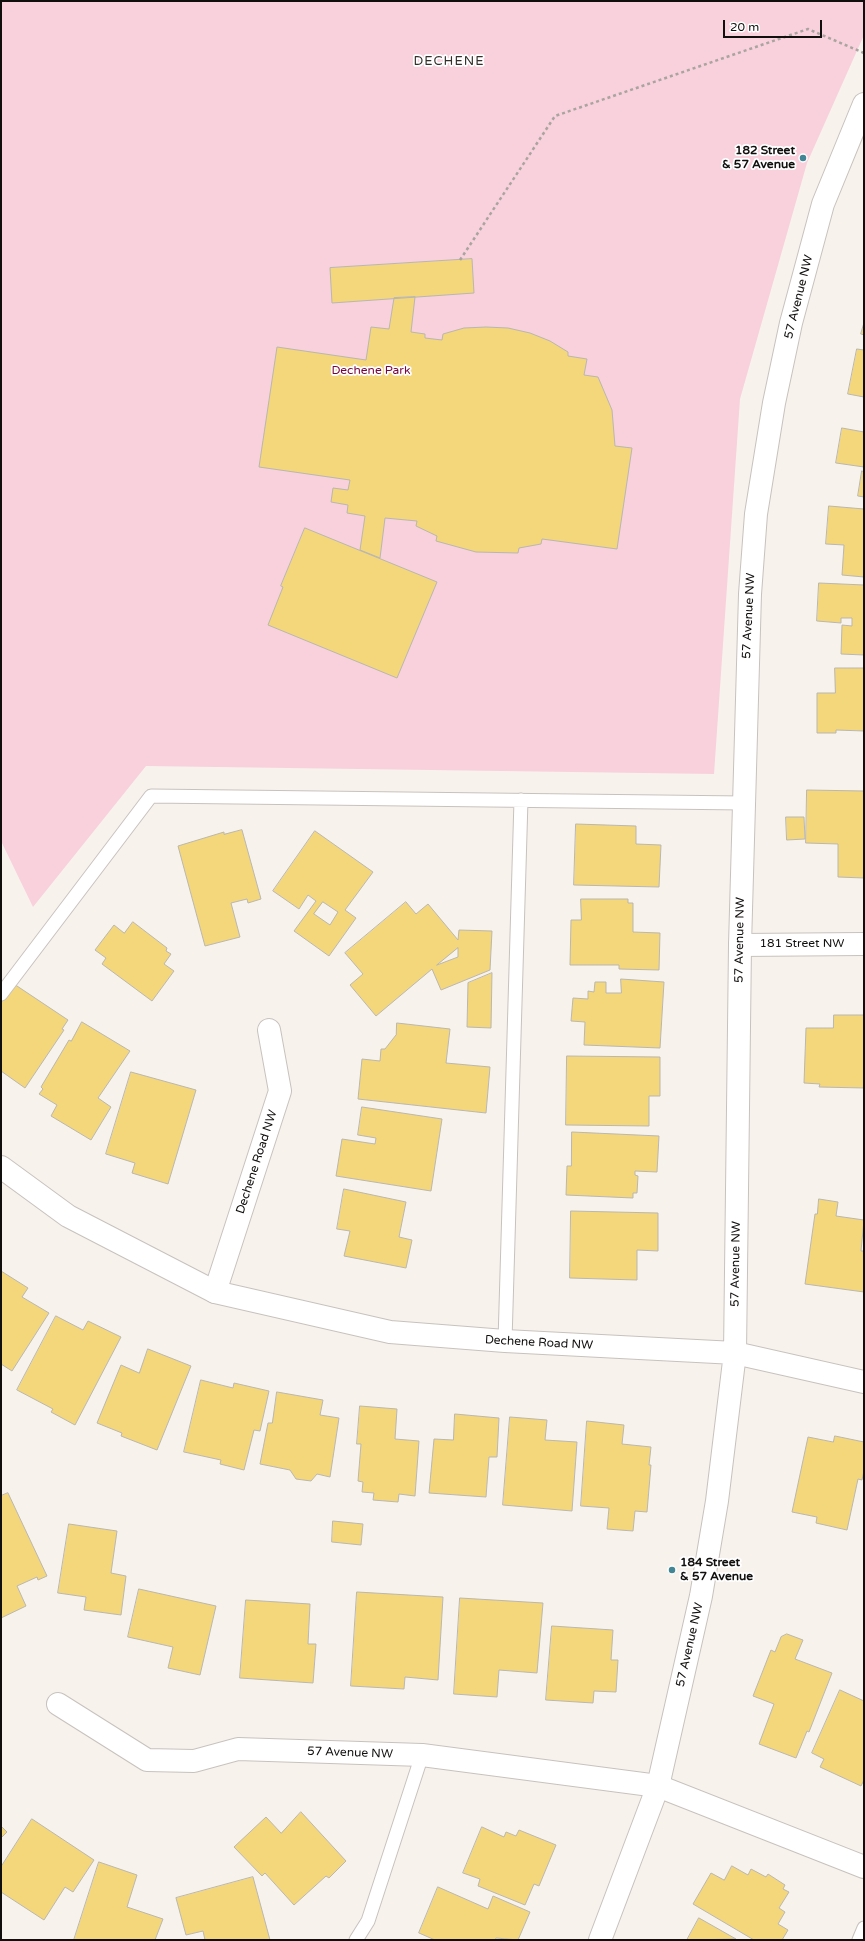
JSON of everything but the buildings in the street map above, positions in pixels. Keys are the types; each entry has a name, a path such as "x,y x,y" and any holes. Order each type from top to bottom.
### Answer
{"street":[{"name":"57 Avenue NW","path":"600,1940 658,1786 701,1596 717,1501 735,1353 740,945 750,594 756,514 774,403 791,323 823,204 864,104"},
{"name":"181 Street NW","path":"740,945 864,944"},
{"name":"Dechene Road NW","path":"215,1292 280,1091 269,1030"},
{"name":"Dechene Road NW","path":"1,1167 68,1216 215,1292 390,1332 505,1341 735,1353 864,1382"},
{"name":"57 Avenue NW","path":"58,1704 147,1760 194,1761 238,1749 422,1755 658,1786 864,1867"}],"lane":[{"path":"1,994 151,796 744,803"},
{"path":"505,1341 521,800"},
{"path":"356,1940 368,1921 422,1755"},
{"path":"859,1940 864,1928"}],"path":[{"path":"460,260 555,116 808,29 864,53"}],"green space":[{"name":"Dechene Park","path":"1,1 864,1 864,35 807,163 740,399 714,774 146,766 33,907 1,841"}],"place":[{"name":"182 Street & 57 Avenue","path":"803,158"},
{"name":"184 Street & 57 Avenue","path":"672,1570"}],"district":[{"name":"DECHENE","path":"449,62"}]}
